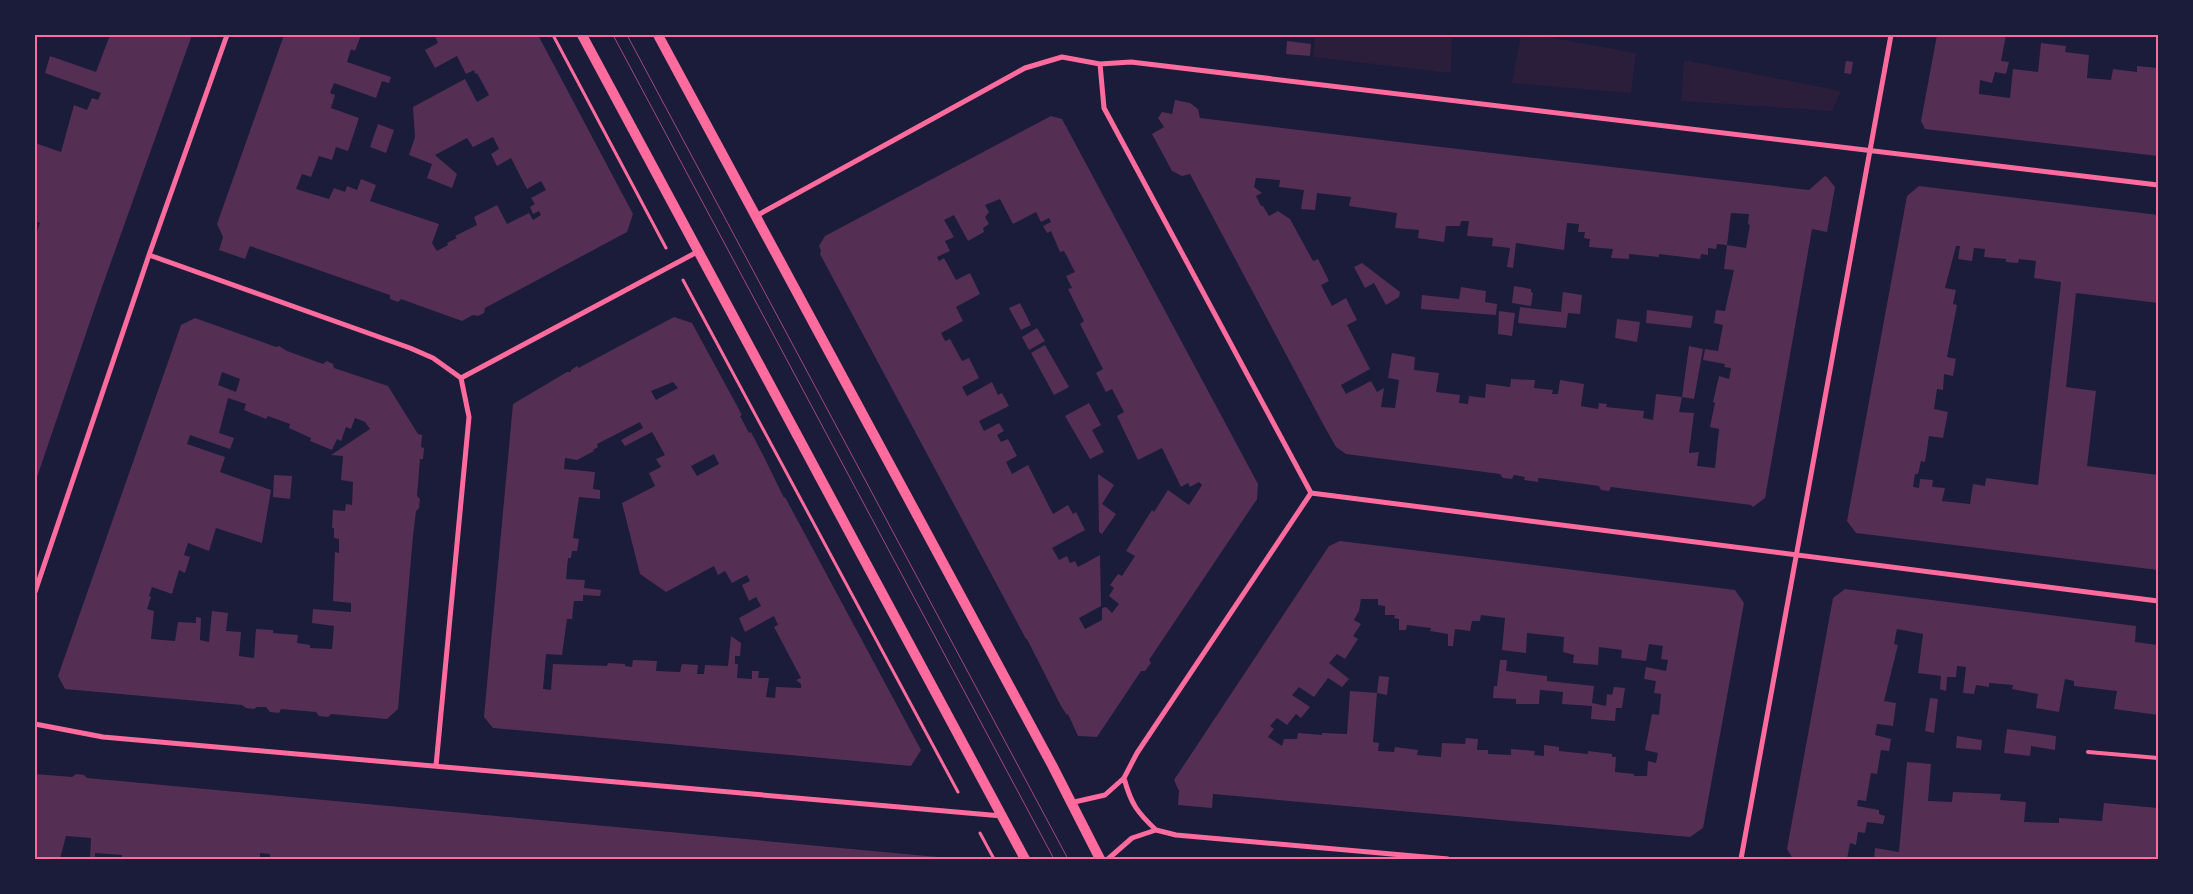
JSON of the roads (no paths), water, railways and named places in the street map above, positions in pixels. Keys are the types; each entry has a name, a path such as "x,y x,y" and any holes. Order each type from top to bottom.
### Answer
{"main road":[{"path":"582,35 1025,859"},
{"path":"658,35 1052,766 1100,859"}],"street":[{"path":"35,592 149,255 228,35"},
{"path":"1741,859 1891,35"},
{"path":"756,216 1025,68 1062,57 1100,64 1141,64 2158,185"},
{"path":"1100,64 1104,108 1311,493"},
{"path":"461,378 699,250"},
{"path":"149,255 410,348 433,358 461,378 469,417 436,766"},
{"path":"1311,493 2158,601"},
{"path":"1070,803 1105,796 1124,778 1137,753 1311,493"},
{"path":"35,724 103,738 1002,816"},
{"path":"1124,778 1129,798 1139,814 1156,830 1176,835 1448,859"},
{"path":"1108,859 1132,838 1156,830"}],"lane":[{"path":"2088,752 2158,758"}],"tram line":[{"path":"613,35 1054,859"},
{"path":"627,35 1068,859"}]}
